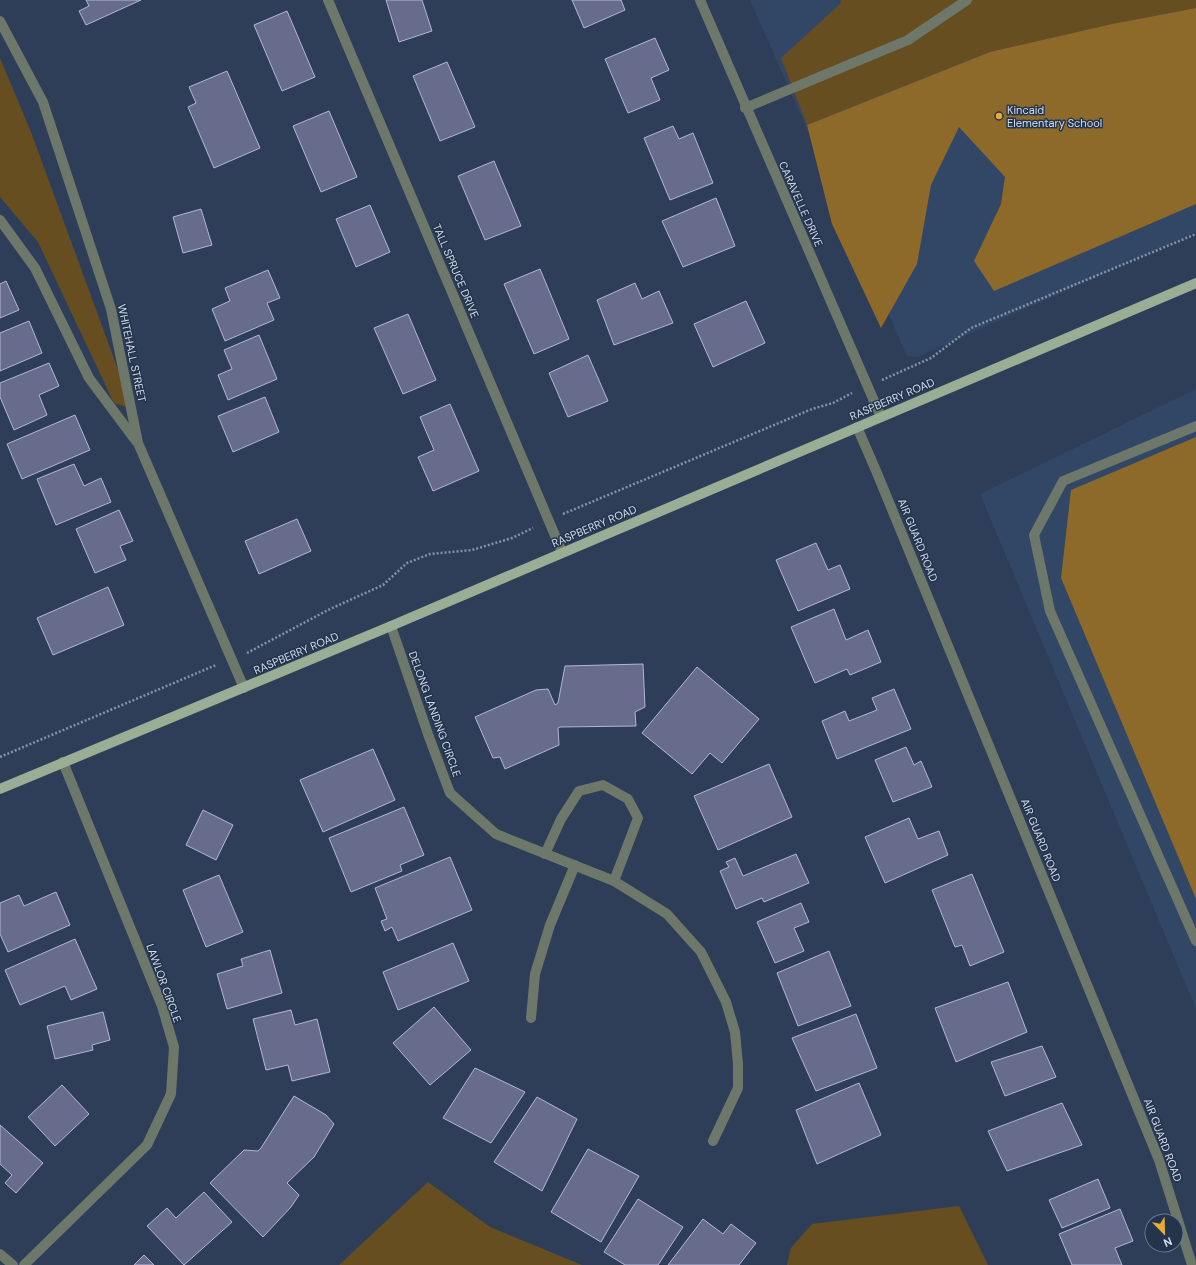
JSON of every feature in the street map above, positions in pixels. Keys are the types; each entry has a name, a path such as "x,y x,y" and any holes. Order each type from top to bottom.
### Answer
{"main road":[{"name":"RASPBERRY ROAD","path":"0,789 392,626 562,552 1196,283"}],"street":[{"name":"TALL SPRUCE DRIVE","path":"328,0 562,552"},
{"name":"CARAVELLE DRIVE","path":"700,0 745,108 881,417"},
{"path":"745,108 908,40 967,0"},
{"name":"WHITEHALL STREET","path":"0,21 43,102 111,310 138,443 244,688"},
{"path":"0,220 35,268 89,378 138,443"},
{"path":"1196,426 1063,481 1034,535 1050,611 1196,941"},
{"name":"AIR GUARD ROAD","path":"857,427 1159,1160 1192,1265"},
{"name":"DELONG LANDING CIRCLE","path":"392,626 429,737 450,792 496,834 614,881 667,914 701,952 726,1002 735,1032 738,1064 738,1088 713,1141"},
{"name":"LAWLOR CIRCLE","path":"24,1265 147,1145 171,1094 174,1047 162,1006 63,762"},
{"path":"545,854 561,819 579,791 603,785 628,799 638,818 614,881"},
{"path":"531,1018 535,974 550,925 575,865"},
{"path":"0,1254 13,1265"}],"path":[{"path":"0,757 250,652 328,610 383,585 407,564 430,554 472,550 512,538 549,520 782,422 832,403 867,385 886,379 931,358 971,328 1196,234"}],"shaded area":[{"name":"Kincaid Elementary School","path":"750,0 1196,0 1196,232 918,357 907,356"},
{"path":"841,0 1196,0 1196,8 1112,24 990,52 807,125 781,58 840,4"},
{"path":"1196,8 1196,204 994,291 974,261 1001,204 1005,177 959,127 931,185 917,264 881,328 832,224 807,125 990,52 1112,24"},
{"path":"0,58 31,132 124,386 126,407 114,403 38,242 0,197"},
{"path":"1196,389 1196,1009 980,494"},
{"path":"1196,437 1196,899 1061,578 1071,490"},
{"path":"428,1182 490,1227 582,1265 339,1265"},
{"path":"959,1206 988,1265 787,1265 791,1248 812,1224"}],"building":[{"path":"86,0 141,0 86,25 79,11 89,6"},
{"path":"386,0 422,0 432,31 399,42"},
{"path":"572,0 621,0 625,10 584,28"},
{"path":"287,11 315,77 282,91 254,25"},
{"path":"655,38 669,70 651,78 660,100 628,113 605,59"},
{"path":"447,62 475,127 440,141 413,76"},
{"path":"227,71 260,148 214,168 188,107 196,103 189,87"},
{"path":"329,111 357,177 321,192 293,126"},
{"path":"673,126 679,139 693,133 713,183 670,200 644,138"},
{"path":"494,161 521,226 485,240 458,176"},
{"path":"716,198 735,246 683,267 662,221"},
{"path":"370,205 390,252 356,267 336,219"},
{"path":"201,209 212,245 183,253 173,217"},
{"path":"540,269 569,339 534,354 504,284"},
{"path":"268,270 280,298 267,303 274,320 225,341 212,309 230,301 225,288"},
{"path":"6,281 19,310 0,318 0,284"},
{"path":"635,283 642,299 659,291 673,323 614,345 597,300"},
{"path":"746,301 765,343 713,367 694,324"},
{"path":"408,314 436,380 403,394 374,328"},
{"path":"29,321 42,353 0,371 0,333"},
{"path":"259,335 277,379 228,400 218,375 232,369 224,350"},
{"path":"588,355 608,401 568,417 549,373"},
{"path":"49,363 59,386 39,395 47,415 14,430 0,397 0,383"},
{"path":"265,397 279,432 233,452 218,416"},
{"path":"450,404 479,471 433,491 418,457 434,450 420,417"},
{"path":"75,415 90,450 22,479 7,444"},
{"path":"74,464 84,486 101,478 111,502 56,525 37,479"},
{"path":"119,510 133,541 120,546 126,560 95,573 76,529"},
{"path":"297,519 311,551 259,574 245,541"},
{"path":"816,543 828,570 840,565 850,589 798,611 776,560"},
{"path":"108,587 124,625 53,655 37,618"},
{"path":"834,609 846,640 868,630 881,662 850,675 847,669 815,683 791,627"},
{"path":"643,664 645,707 635,712 636,726 560,727 558,728 559,745 505,769 500,757 493,758 475,717 536,690 548,689 555,705 558,703 565,666"},
{"path":"697,667 759,719 722,763 710,753 692,774 642,733"},
{"path":"894,689 911,729 837,759 822,721 845,711 849,721 877,710 872,698"},
{"path":"906,747 914,765 921,761 932,787 893,802 875,760"},
{"path":"373,749 395,800 323,832 300,780"},
{"path":"769,764 792,817 718,850 694,796"},
{"path":"404,807 424,855 400,865 402,871 351,892 329,838"},
{"path":"203,810 233,825 216,860 186,845"},
{"path":"909,818 918,839 939,831 948,855 885,883 865,837"},
{"path":"796,854 809,883 764,902 762,898 736,909 720,871 729,867 726,862 735,858 743,876"},
{"path":"450,857 472,910 398,941 392,927 385,931 381,921 387,919 375,888"},
{"path":"972,874 1004,952 970,966 962,945 955,947 932,890"},
{"path":"219,875 243,932 206,947 183,890"},
{"path":"56,892 70,925 8,952 0,934 0,903 19,895 24,906"},
{"path":"801,903 809,922 794,928 804,951 775,963 757,922"},
{"path":"75,939 97,989 71,1000 65,986 20,1005 5,970"},
{"path":"453,943 469,981 398,1010 383,972"},
{"path":"270,950 282,993 227,1009 217,974 243,966 241,959"},
{"path":"829,951 851,1006 798,1026 777,973"},
{"path":"1008,982 1027,1032 956,1062 935,1008"},
{"path":"434,1007 471,1050 430,1085 393,1043"},
{"path":"291,1010 295,1025 317,1019 330,1072 292,1081 288,1065 266,1070 253,1019"},
{"path":"103,1012 110,1040 92,1045 93,1050 55,1059 47,1026"},
{"path":"856,1014 877,1068 816,1091 792,1038"},
{"path":"1042,1046 1056,1077 1005,1096 991,1062"},
{"path":"475,1068 525,1092 491,1143 443,1118"},
{"path":"859,1083 881,1135 817,1164 796,1110"},
{"path":"62,1085 89,1114 55,1146 28,1117"},
{"path":"294,1096 326,1115 334,1124 314,1157 287,1183 299,1195 291,1207 263,1237 210,1183 244,1150 258,1151 261,1148"},
{"path":"537,1097 577,1119 542,1191 494,1162"},
{"path":"1062,1103 1082,1145 1007,1171 988,1131"},
{"path":"0,1125 43,1163 16,1193 5,1183 12,1175 0,1164"},
{"path":"588,1149 639,1176 601,1242 551,1212"},
{"path":"1098,1179 1110,1208 1062,1228 1049,1200"},
{"path":"204,1192 232,1222 184,1265 147,1226 167,1208 176,1218"},
{"path":"638,1199 683,1227 658,1265 625,1265 604,1252"},
{"path":"1120,1209 1133,1241 1115,1248 1122,1265 1072,1265 1059,1234"},
{"path":"703,1219 723,1234 731,1224 756,1243 739,1265 668,1265"},
{"path":"144,1255 154,1265 134,1265"}],"place":[{"name":"Kincaid Elementary School","path":"999,116"}]}
